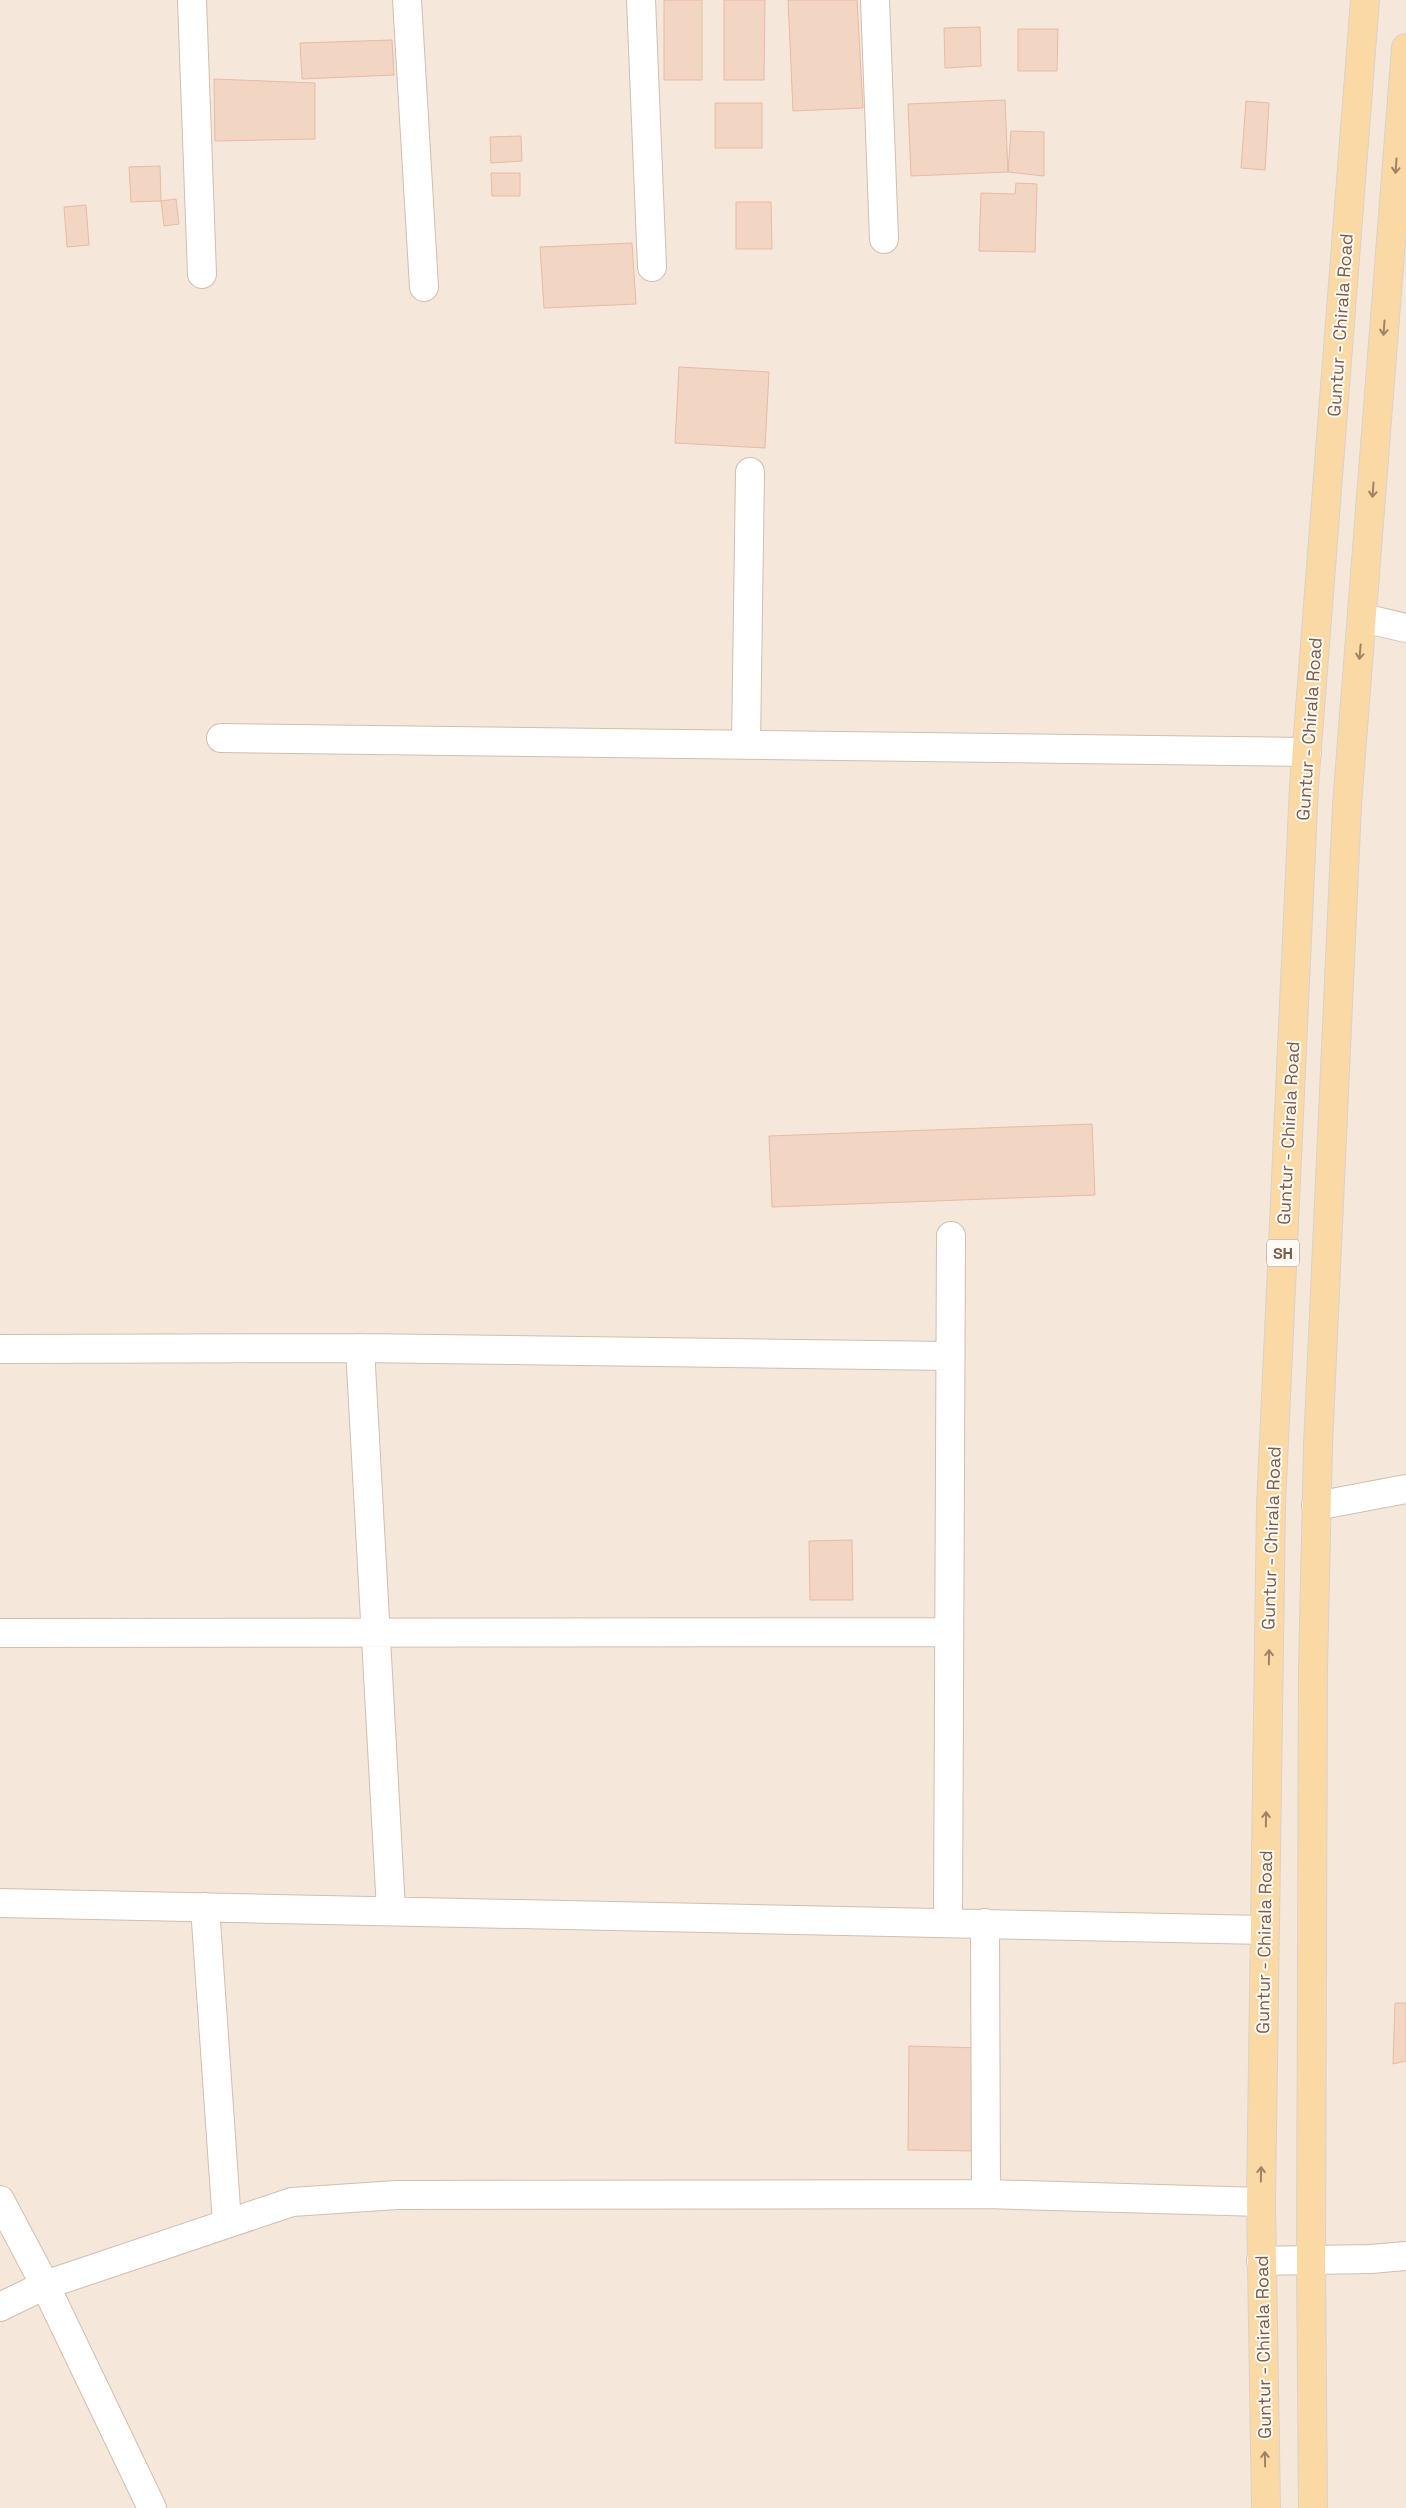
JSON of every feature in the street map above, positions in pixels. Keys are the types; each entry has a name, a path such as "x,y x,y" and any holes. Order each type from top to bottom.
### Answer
{"main road":[{"name":"Guntur - Chirala Road","path":"1266,2508 1260,2202 1271,1506 1307,752 1365,0"},
{"path":"1313,2508 1311,2261 1313,1669 1316,1506 1347,805 1406,48"}],"street":[{"path":"192,0 202,274"},
{"path":"407,0 424,287"},
{"path":"641,0 652,267"},
{"path":"875,0 884,239"},
{"path":"746,744 750,472"},
{"path":"1363,618 1406,628"},
{"path":"221,738 1307,752"},
{"path":"948,1923 951,1236"},
{"path":"0,1349 360,1348 950,1356"},
{"path":"360,1348 391,1910"},
{"path":"1316,1506 1406,1489"},
{"path":"0,1633 948,1632"},
{"path":"0,1903 1264,1930"},
{"path":"205,1907 228,2223"},
{"path":"985,1923 986,2194"},
{"path":"0,2307 45,2284 292,2202 397,2195 986,2194 1260,2202"},
{"path":"0,2200 45,2284 152,2508"},
{"path":"1261,2261 1311,2261 1406,2256"}],"shaded area":[{"path":"0,0 1406,0 1406,2508 0,2508"}],"building":[{"path":"664,0 702,0 702,80 664,80"},
{"path":"724,0 765,0 764,80 724,80"},
{"path":"788,0 857,0 863,108 793,111"},
{"path":"980,27 981,66 945,68 944,28"},
{"path":"1018,29 1058,29 1057,71 1018,71"},
{"path":"392,40 394,75 302,79 300,43"},
{"path":"214,79 315,83 315,139 215,141"},
{"path":"1005,100 1008,172 911,176 908,104"},
{"path":"1246,101 1269,103 1265,170 1241,168"},
{"path":"715,103 762,103 762,148 715,148"},
{"path":"1011,131 1044,132 1044,176 1008,172"},
{"path":"521,136 522,161 491,163 490,137"},
{"path":"160,166 161,201 131,202 129,167"},
{"path":"491,173 520,173 520,196 492,196"},
{"path":"1016,183 1037,184 1035,252 979,251 981,193 1015,194"},
{"path":"176,199 179,224 164,226 161,201"},
{"path":"736,202 771,202 772,249 736,249"},
{"path":"86,205 89,245 67,247 64,207"},
{"path":"632,243 636,304 544,308 540,247"},
{"path":"679,367 769,372 765,448 675,443"},
{"path":"1092,1124 1095,1195 772,1207 769,1136"},
{"path":"852,1540 853,1600 810,1600 809,1541"},
{"path":"1395,2003 1406,2003 1406,2061 1393,2064"},
{"path":"909,2046 979,2048 978,2151 908,2150"}]}
